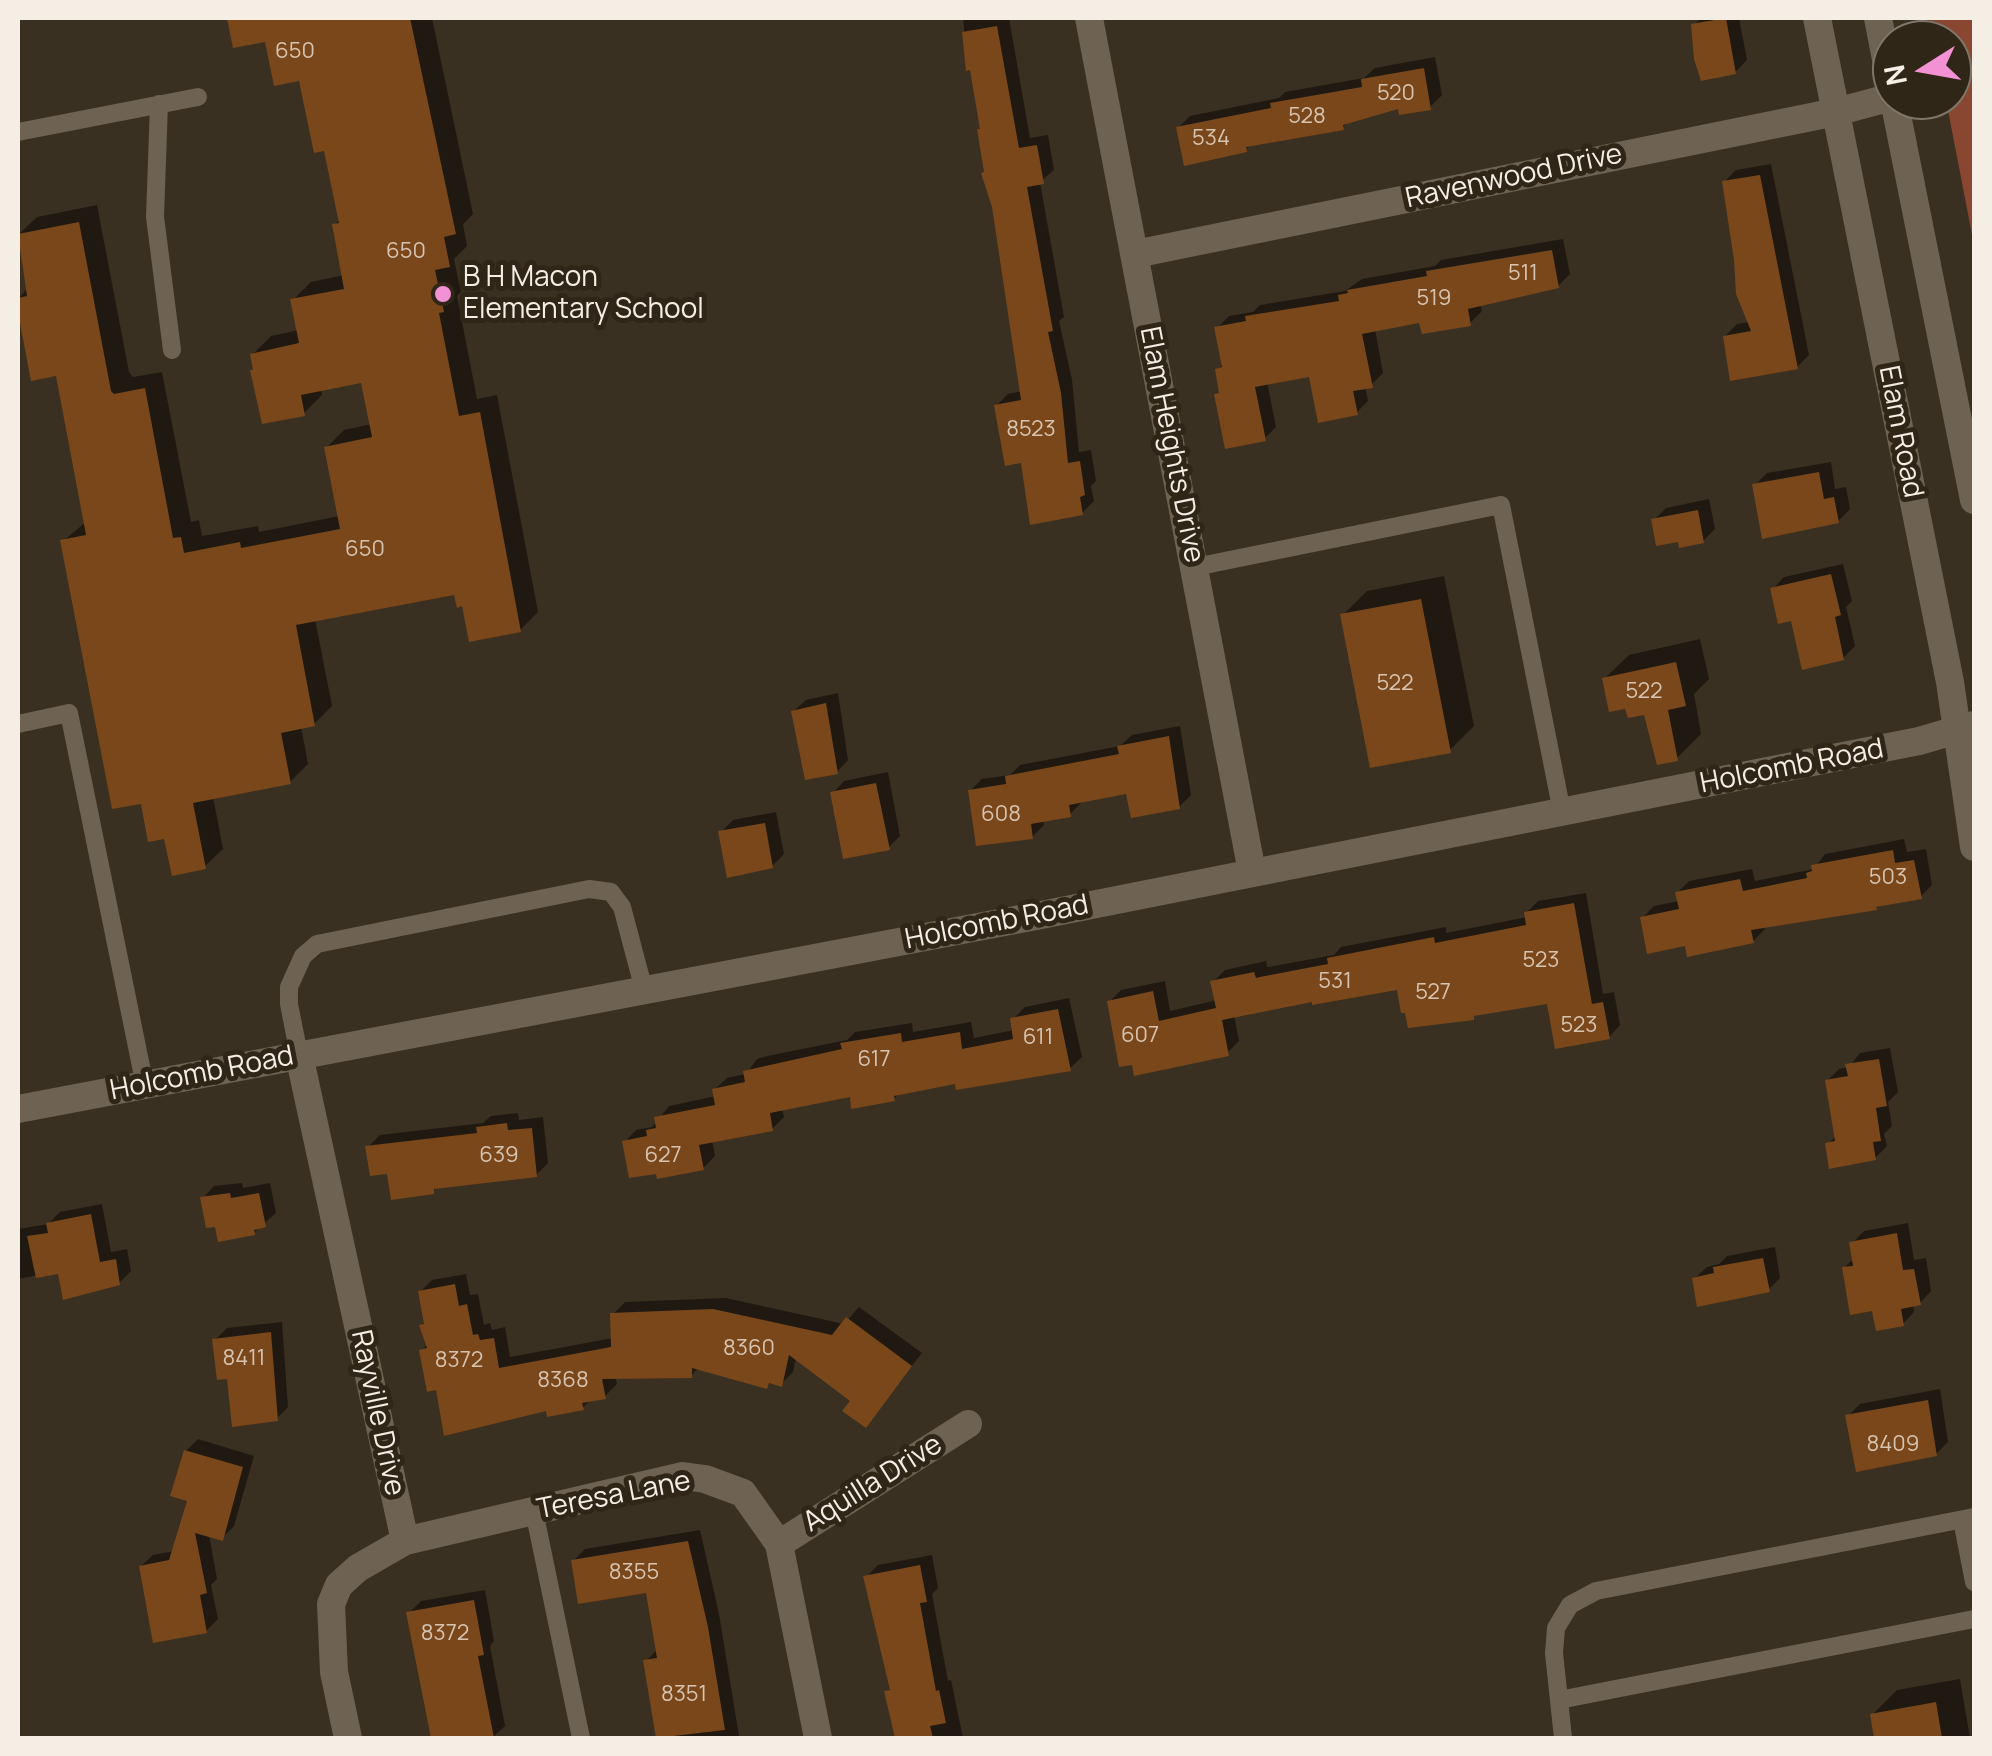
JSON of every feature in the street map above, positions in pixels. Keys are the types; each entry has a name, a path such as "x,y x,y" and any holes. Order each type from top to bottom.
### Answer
{"street":[{"name":"Elam Heights Drive","path":"1089,18 1252,872"},
{"name":"Elam Road","path":"1817,18 1966,728 1974,848"},
{"name":"Ravenwood Drive","path":"1135,254 1872,102"},
{"path":"1898,120 1974,500"},
{"name":"Holcomb Road","path":"18,1110 1562,812 1966,728"},
{"name":"Rayville Drive","path":"299,1055 405,1541"},
{"name":"Aquilla Drive","path":"779,1544 968,1424"},
{"name":"Teresa Lane","path":"405,1541 682,1476 705,1478 743,1493 779,1544 818,1738"},
{"path":"348,1738 334,1672 332,1604 339,1585 358,1568 405,1541"}],"lane":[{"path":"18,132 198,97"},
{"path":"160,104 155,217 172,350"},
{"path":"1195,567 1502,505 1562,812"},
{"path":"18,724 69,713 145,1086"},
{"path":"299,1055 289,987 303,956 316,944 590,889 611,892 622,907 644,990"},
{"path":"534,1511 581,1738"},
{"path":"1563,1738 1554,1653 1556,1628 1570,1604 1596,1590 1968,1518 1974,1582"},
{"path":"1559,1700 1974,1619"}],"shaded area":[{"path":"1974,18 1974,245 1950,120 1972,120 1972,20 1930,20"}],"building":[{"path":"227,18 410,18 456,234 444,237 450,267 435,270 444,312 439,313 459,416 480,412 521,632 469,642 462,606 457,608 454,595 296,625 315,726 281,733 291,784 193,803 206,869 172,876 164,839 148,842 141,804 112,809 60,540 86,535 56,376 31,381 18,312 18,298 27,296 18,234 79,222 111,391 114,394 145,388 173,538 181,537 184,553 240,542 241,548 340,529 324,447 372,437 361,383 301,395 305,416 262,424 250,370 250,354 299,343 290,299 344,289 332,224 339,223 324,151 314,153 299,81 274,86 265,42 233,48"},
{"path":"1726,18 1736,74 1701,81 1694,59 1691,24"},
{"path":"997,26 1019,148 1037,145 1044,184 1027,187 1053,331 1048,332 1061,393 1068,463 1080,461 1085,495 1080,497 1083,515 1030,525 1021,463 1005,466 994,405 1021,400 992,207 981,173 984,172 980,129 970,70 966,71 962,32"},
{"path":"1424,68 1431,110 1399,115 1398,109 1343,125 1344,130 1246,147 1247,152 1184,166 1176,127 1271,108 1270,103 1362,87 1361,79"},
{"path":"1760,175 1798,369 1730,381 1723,336 1751,331 1736,294 1722,181"},
{"path":"1552,250 1559,288 1468,309 1471,326 1422,334 1419,323 1362,334 1373,388 1353,391 1358,415 1318,423 1309,377 1255,387 1266,441 1225,449 1214,394 1219,393 1215,369 1222,367 1214,327 1246,321 1245,316 1339,301 1338,295 1348,293 1347,290 1427,276 1426,271"},
{"path":"1819,472 1824,499 1834,497 1839,523 1762,539 1752,484"},
{"path":"1698,510 1704,543 1679,548 1678,542 1656,546 1651,519"},
{"path":"1831,574 1841,615 1835,617 1844,660 1802,670 1791,621 1778,624 1770,588"},
{"path":"1421,599 1451,753 1370,768 1340,614"},
{"path":"1676,662 1686,706 1668,710 1678,761 1657,765 1644,715 1628,718 1625,709 1609,712 1602,678"},
{"path":"826,703 838,774 805,780 791,711"},
{"path":"1169,736 1180,809 1131,818 1126,794 1069,805 1071,817 1031,824 1033,839 976,846 968,790 1006,784 1005,776 1119,754 1117,746"},
{"path":"876,783 890,850 843,859 830,792"},
{"path":"765,823 773,868 727,878 718,831"},
{"path":"1893,850 1895,863 1914,860 1922,899 1751,930 1754,943 1687,957 1685,946 1647,954 1640,917 1679,909 1675,892 1740,879 1743,891 1807,878 1811,865"},
{"path":"1574,903 1592,1004 1603,1002 1610,1039 1555,1049 1547,1004 1474,1016 1474,1020 1408,1028 1397,990 1222,1020 1229,1056 1134,1076 1132,1065 1119,1067 1107,1001 1153,991 1159,1021 1216,1008 1210,981 1254,972 1256,978 1328,964 1327,958 1434,937 1435,943 1526,925 1524,912"},
{"path":"1058,1009 1071,1071 956,1090 955,1084 851,1109 850,1097 770,1113 773,1131 699,1145 704,1170 657,1179 656,1174 629,1178 622,1141 647,1136 646,1130 656,1128 654,1117 715,1105 712,1089 745,1082 743,1071 842,1049 840,1043 901,1033 902,1042 960,1032 962,1049 1013,1039 1010,1018"},
{"path":"1879,1059 1887,1106 1876,1108 1881,1141 1873,1142 1876,1160 1829,1169 1825,1143 1835,1141 1825,1080 1848,1076 1845,1064"},
{"path":"507,1123 508,1130 532,1128 537,1177 434,1189 434,1194 391,1200 387,1174 370,1176 365,1146 477,1133 476,1127"},
{"path":"230,1193 231,1198 259,1193 266,1227 254,1230 255,1235 218,1242 215,1227 206,1228 200,1197"},
{"path":"91,1214 100,1262 116,1259 120,1285 63,1300 58,1274 36,1278 27,1236 48,1233 46,1223"},
{"path":"1897,1233 1903,1270 1914,1269 1921,1305 1901,1309 1904,1326 1876,1331 1872,1311 1850,1315 1842,1267 1853,1266 1849,1242"},
{"path":"1763,1258 1770,1292 1697,1307 1692,1278 1714,1273 1713,1267"},
{"path":"455,1284 459,1306 467,1304 473,1335 478,1334 480,1340 494,1338 499,1368 611,1347 610,1313 713,1309 832,1335 846,1317 912,1366 866,1428 842,1411 850,1401 789,1355 782,1387 769,1383 767,1389 692,1368 692,1378 602,1379 606,1399 582,1403 584,1410 547,1417 546,1411 444,1436 436,1390 427,1392 419,1350 427,1348 419,1325 424,1324 418,1291"},
{"path":"271,1332 278,1421 232,1427 227,1379 217,1380 212,1339"},
{"path":"1928,1400 1937,1456 1856,1472 1845,1415"},
{"path":"184,1450 243,1467 223,1541 195,1533 207,1593 200,1595 207,1633 153,1643 139,1566 169,1560 187,1501 170,1496"},
{"path":"688,1541 708,1627 725,1730 656,1738 643,1660 657,1658 646,1593 578,1604 571,1560"},
{"path":"920,1565 927,1602 920,1603 946,1723 930,1726 933,1738 895,1738 884,1691 890,1690 863,1576"},
{"path":"474,1600 484,1655 478,1656 494,1738 431,1738 406,1612"},
{"path":"1936,1702 1942,1738 1874,1738 1870,1714"}],"place":[{"name":"B H Macon Elementary School","path":"443,294"}]}
